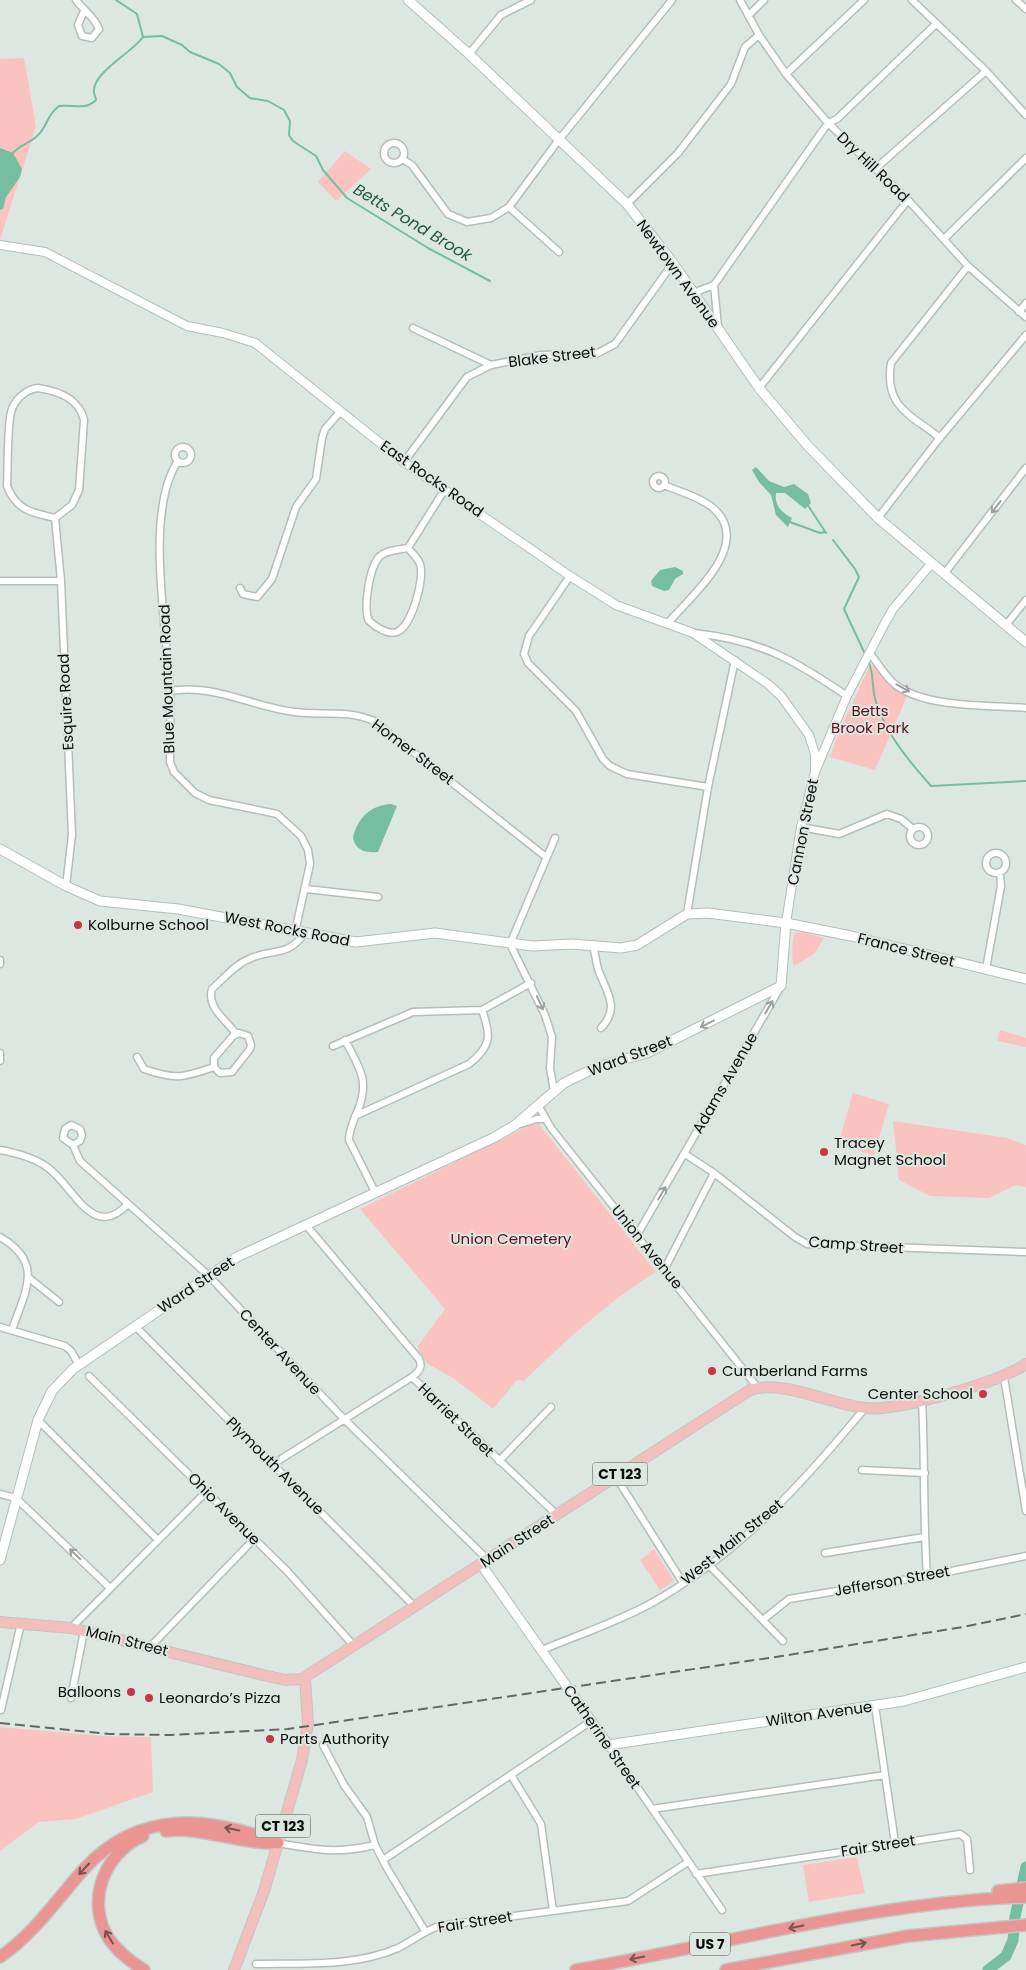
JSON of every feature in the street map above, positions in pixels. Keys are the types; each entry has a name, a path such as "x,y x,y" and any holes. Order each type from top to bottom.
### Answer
{"highway":[{"path":"0,1957 28,1932 99,1854 139,1830 167,1823 201,1823 252,1833 278,1843"},
{"path":"144,1970 121,1953 110,1940 99,1914 99,1895 103,1876 110,1862 123,1848 147,1835 171,1830 197,1832 249,1843 278,1843"},
{"path":"986,1896 1026,1888"},
{"name":"US 7","path":"576,1970 878,1912 986,1896 1026,1897"},
{"name":"US 7","path":"726,1970 878,1940 978,1928 1026,1925"},
{"path":"978,1928 1026,1930"}],"main road":[{"name":"Newtown Avenue","path":"408,0 469,54 558,141 627,204 694,293 759,388 801,438 878,518 1026,642"},
{"name":"West Rocks Road","path":"0,850 66,886 100,901 178,909 356,942 435,933 459,934 510,944 533,946 593,945 621,948 637,945 687,914"},
{"path":"687,914 708,913 786,923"},
{"name":"France Street","path":"786,923 871,940 1026,979"},
{"name":"Adams Avenue","path":"782,986 786,923"},
{"name":"Ward Street","path":"0,1560 38,1420 52,1391 79,1365 208,1275 237,1257 514,1126 564,1083 597,1067 656,1049 782,986"},
{"name":"Main Street","path":"0,1622 72,1628 278,1678 294,1680 305,1678 734,1399 758,1388 783,1390 865,1408 888,1409 1004,1377 1026,1364"},
{"name":"Catherine Street","path":"484,1563 485,1570 590,1722 608,1745"},
{"name":"Wilton Avenue","path":"608,1745 904,1701 1026,1667"},
{"name":"CT 123","path":"234,1970 258,1907 278,1843 306,1738 305,1678"}],"street":[{"path":"76,0 84,11"},
{"path":"469,54 500,16 531,0"},
{"path":"402,159 412,165 448,214 467,222 491,218 509,207 558,141 672,0"},
{"name":"Dry Hill Road","path":"740,0 759,35 786,74 828,123 908,200 968,266 1026,317"},
{"path":"748,14 764,0"},
{"path":"786,74 864,0"},
{"path":"912,0 986,71 1026,115"},
{"path":"1016,0 1026,9"},
{"path":"694,293 714,285 828,123 837,119 936,24"},
{"path":"627,204 684,145 731,84 744,47 759,35"},
{"path":"875,169 986,71"},
{"path":"944,239 1026,158"},
{"path":"759,388 908,200"},
{"path":"509,207 559,252"},
{"name":"East Rocks Road","path":"0,245 45,252 187,326 223,333 255,343 404,462 570,576 616,605 693,633 768,684 781,696 808,735 815,754 814,772"},
{"name":"Blake Street","path":"404,462 468,377 491,365 541,355 596,354 615,344 673,264"},
{"path":"940,438 894,400 888,378 891,363 898,351 968,266"},
{"path":"714,285 718,328"},
{"path":"1019,312 1026,303"},
{"path":"413,328 491,365"},
{"path":"878,518 940,438 1026,335"},
{"path":"38,388 56,391 70,398 83,413 80,490 72,506 55,518 26,512 11,497 7,486 11,411 29,389 38,388"},
{"path":"240,588 243,594 257,597 272,579 296,507 316,479 325,429 340,412"},
{"name":"Blue Mountain Road","path":"178,461 167,485 159,540 170,691 170,762 174,772 183,784 209,800 277,814 301,836 308,850 310,864 300,933"},
{"path":"944,574 1026,468"},
{"path":"664,485 709,505 718,512 725,523 727,535 723,558 667,624"},
{"path":"408,548 420,564 421,576 418,593 404,627 398,632 390,632 369,621 365,604 375,563 379,556 390,551 408,548 445,489"},
{"name":"Esquire Road","path":"55,518 61,581 72,835 66,886"},
{"name":"Cannon Street","path":"786,923 800,827 814,772 848,696 893,610 931,564"},
{"path":"570,576 530,636 524,654 528,664 576,711 603,759 610,766 627,774 708,787"},
{"path":"0,581 61,581"},
{"path":"1006,626 1026,600"},
{"path":"693,633 724,636 753,643 803,665 848,696"},
{"path":"870,654 897,686 913,694 951,702 1026,708"},
{"path":"687,914 708,787 735,660"},
{"name":"Homer Street","path":"170,691 186,688 204,689 245,702 294,712 349,713 374,721 546,857"},
{"path":"800,827 839,834 887,814 901,819 913,829"},
{"path":"554,1091 550,1068 552,1037 546,1016 510,944 555,838"},
{"path":"986,969 1001,886 1000,873"},
{"path":"306,889 378,897"},
{"path":"236,1034 230,1024 217,1014 210,995 212,988 248,959 285,951 296,944 300,933"},
{"path":"593,945 598,968 612,1007 609,1020 601,1028"},
{"path":"333,1046 413,1012 482,1010 531,983"},
{"name":"Adams Avenue","path":"637,1235 782,986"},
{"path":"356,1116 469,1064 477,1058 485,1049 488,1040 488,1031 482,1010"},
{"path":"236,1034 248,1036 251,1045 250,1050 228,1074 220,1073 214,1067 214,1058 236,1034"},
{"path":"345,1040 363,1076 364,1085 356,1116 349,1132 349,1140 375,1192"},
{"path":"0,1053 0,1061"},
{"path":"137,1057 144,1069 168,1077 190,1075 214,1067"},
{"name":"Union Avenue","path":"538,1105 545,1119 758,1388"},
{"name":"Ward Street","path":"514,1126 533,1120 545,1119"},
{"name":"Center Avenue","path":"72,1144 85,1167 208,1275 343,1418 482,1555 484,1563"},
{"path":"0,1150 31,1158 46,1166 58,1176 94,1215 106,1218 120,1213 128,1204"},
{"name":"Camp Street","path":"685,1154 714,1173 794,1238 808,1244 1026,1252"},
{"path":"664,1270 714,1173"},
{"name":"Harriet Street","path":"306,1225 418,1358 420,1368 412,1377 557,1515"},
{"path":"0,1237 22,1257 28,1267 29,1278 12,1330"},
{"path":"29,1278 59,1302"},
{"name":"Plymouth Avenue","path":"135,1326 415,1607"},
{"path":"0,1327 65,1346 71,1351 79,1365"},
{"name":"Ohio Avenue","path":"89,1376 254,1539 303,1589 354,1646"},
{"path":"273,1464 343,1418 412,1377"},
{"path":"1004,1377 1026,1511"},
{"path":"922,1400 925,1473 924,1537 927,1576"},
{"path":"499,1461 551,1407"},
{"name":"West Main Street","path":"542,1650 649,1604 709,1565 775,1511 813,1472 865,1408"},
{"path":"38,1420 158,1540"},
{"path":"862,1470 925,1473"},
{"path":"616,1477 683,1583"},
{"path":"72,1628 206,1492"},
{"path":"0,1494 16,1498 110,1588"},
{"path":"825,1553 924,1537"},
{"path":"150,1647 254,1539"},
{"name":"Jefferson Street","path":"764,1619 789,1598 927,1576 1026,1556"},
{"path":"709,1565 783,1640"},
{"path":"1,1710 21,1623"},
{"path":"71,1698 84,1631"},
{"path":"875,1706 895,1843"},
{"path":"383,1860 590,1722"},
{"path":"323,1745 344,1785 366,1818 383,1860 425,1931"},
{"name":"Catherine Street","path":"608,1745 722,1910"},
{"path":"511,1775 541,1824 554,1911"},
{"path":"652,1809 885,1775"},
{"name":"Fair Street","path":"696,1874 962,1834 967,1839 970,1870"},
{"path":"278,1843 340,1852 375,1844"},
{"name":"Fair Street","path":"256,1964 340,1962 368,1957 398,1948 425,1931 438,1926 634,1899 688,1862"}],"green space":[{"path":"24,58 36,126 0,240 0,59"},
{"path":"345,151 371,169 336,201 318,182"},
{"name":"Betts Brook Park","path":"875,666 897,688 908,694 875,770 830,757 838,734 869,667"},
{"path":"802,932 824,938 814,954 794,966 792,954 794,936 795,933"},
{"path":"1000,1030 1026,1038 1026,1047 997,1041"},
{"path":"853,1093 889,1104 874,1155 838,1145"},
{"path":"893,1121 1007,1138 1026,1145 1026,1187 1016,1185 989,1198 930,1196 899,1180"},
{"name":"Union Cemetery","path":"539,1124 656,1272 604,1309 524,1381 517,1380 493,1409 453,1378 431,1366 422,1357 418,1346 445,1309 360,1209 528,1126"},
{"path":"654,1549 674,1581 660,1590 640,1560"},
{"path":"0,1727 103,1736 151,1737 153,1792 76,1819 39,1822 0,1851"},
{"path":"857,1857 865,1893 809,1902 803,1865"}],"shaded area":[{"path":"0,148 13,153 22,169 20,177 6,197 3,209 0,210"},
{"path":"756,467 769,481 784,487 794,484 808,494 811,503 805,509 785,493 776,493 776,501 780,508 792,518 788,527 776,515 771,495 759,482 752,470"},
{"path":"675,567 683,571 683,574 675,579 669,590 664,591 652,586 651,581 660,570"},
{"path":"391,804 397,806 378,852 369,852 356,846 353,838 355,831 366,814 377,807"}],"waterway":[{"name":"Betts Pond Brook","path":"116,0 137,14 143,37"},
{"name":"Betts Pond Brook","path":"143,37 162,36 182,45 190,52 219,64 230,73 237,87 250,98 268,101 284,110 290,121 289,135 293,141 316,156 323,170 347,198 428,248 490,281"},
{"path":"12,154 38,135 51,114 59,106 83,106 96,100 94,93 99,78 143,37"},
{"name":"Betts Pond Brook","path":"807,504 826,533"},
{"name":"Betts Pond Brook","path":"790,522 820,533 825,532"},
{"name":"Betts Pond Brook","path":"833,540 859,577 844,609 865,654"},
{"name":"Betts Pond Brook","path":"868,660 872,671 875,697 880,714 892,736 931,786 1026,781"},
{"path":"988,1970 1006,1956 1013,1940 1015,1917 1026,1867"}],"railway":[{"path":"0,1723 110,1734 170,1735 288,1729 782,1656 963,1627 1026,1614"}],"place":[{"name":"Kolburne School","path":"78,925"},
{"name":"Tracey Magnet School","path":"824,1152"},
{"name":"Cumberland Farms","path":"712,1371"},
{"name":"Center School","path":"983,1394"},
{"name":"Balloons","path":"131,1692"},
{"name":"Leonardo’s Pizza","path":"149,1698"},
{"name":"Parts Authority","path":"270,1739"}]}
